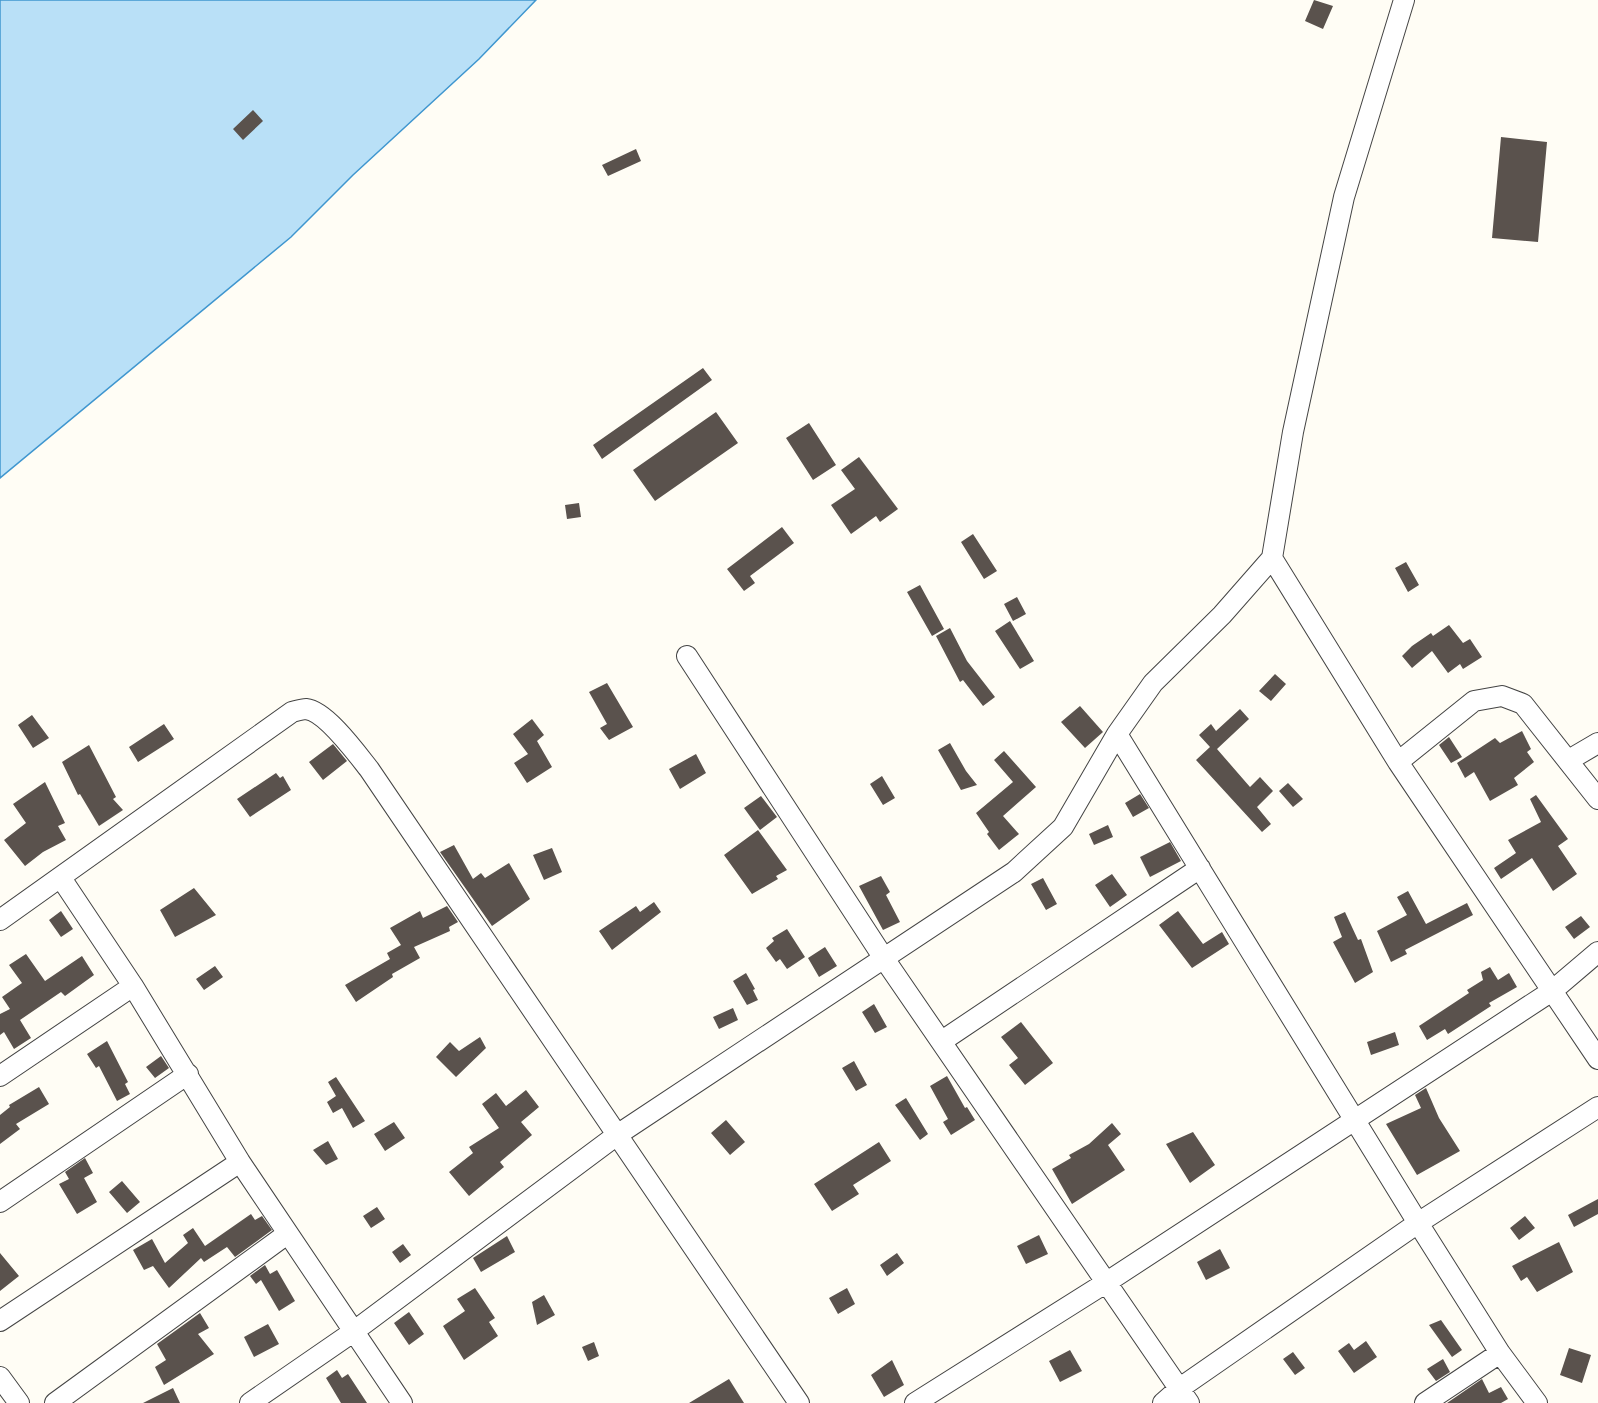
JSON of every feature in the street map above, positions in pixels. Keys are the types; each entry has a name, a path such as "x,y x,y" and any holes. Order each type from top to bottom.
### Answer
{"street":[{"path":"250,1403 353,1332 617,1134 885,960 1014,872 1063,827 1117,734 1154,682 1222,615 1272,558 1293,432 1344,197 1404,0"},
{"path":"1272,558 1398,762 1598,1059"},
{"path":"687,656 885,960 1185,1396"},
{"path":"1398,762 1474,701 1502,696 1523,704 1598,800"},
{"path":"0,920 292,712 306,709 318,714 350,745 369,769 799,1403"},
{"path":"1117,734 1418,1223 1500,1353 1537,1403"},
{"path":"1569,760 1598,743"},
{"path":"942,1041 1200,868"},
{"path":"61,878 133,986 240,1162 402,1403"},
{"path":"915,1403 1107,1282 1552,991 1598,952"},
{"path":"0,1076 133,986"},
{"path":"0,1202 188,1074"},
{"path":"1163,1403 1185,1396 1418,1223 1598,1107"},
{"path":"0,1321 240,1162"},
{"path":"55,1403 287,1234"},
{"path":"1425,1403 1500,1353"},
{"path":"0,1377 19,1403"}],"water":[{"path":"0,0 536,0 479,59 353,175 291,237 0,478"}],"building":[{"path":"1314,0 1333,6 1323,29 1305,21"},
{"path":"253,110 263,121 243,140 233,129"},
{"path":"1501,137 1547,142 1538,242 1492,238"},
{"path":"636,149 641,161 608,176 602,165"},
{"path":"703,368 712,380 602,459 593,445"},
{"path":"716,412 738,443 655,501 633,470"},
{"path":"809,423 836,465 813,480 786,438"},
{"path":"859,457 898,509 880,522 876,516 851,534 831,505 855,489 841,470"},
{"path":"579,503 581,517 567,519 565,505"},
{"path":"782,527 794,543 750,576 755,583 744,591 727,569"},
{"path":"973,534 997,571 984,579 961,542"},
{"path":"1406,562 1419,585 1408,592 1395,568"},
{"path":"920,585 944,629 932,636 907,592"},
{"path":"1017,597 1026,614 1013,621 1004,604"},
{"path":"1010,621 1034,661 1020,669 995,631"},
{"path":"1449,625 1463,643 1470,639 1482,657 1463,669 1460,664 1448,673 1432,651 1412,668 1402,656 1431,633 1433,636"},
{"path":"950,628 967,661 995,697 983,706 963,680 960,682 936,636"},
{"path":"1275,674 1286,684 1271,701 1259,691"},
{"path":"607,683 633,727 609,740 600,728 607,724 589,692"},
{"path":"1080,706 1103,732 1085,748 1061,722"},
{"path":"1240,709 1249,719 1217,749 1250,787 1260,777 1273,791 1257,807 1271,824 1262,832 1196,760 1210,747 1199,735 1211,724 1216,731"},
{"path":"32,715 49,738 33,748 18,725"},
{"path":"532,719 544,735 537,741 552,767 527,783 514,763 528,754 513,734"},
{"path":"164,724 174,739 138,762 129,747"},
{"path":"1522,731 1531,749 1527,752 1534,762 1514,778 1518,785 1490,801 1474,772 1465,778 1457,763 1495,738 1500,743"},
{"path":"1449,737 1462,757 1451,763 1439,745"},
{"path":"950,743 977,785 961,790 938,750"},
{"path":"333,744 347,761 323,780 309,762"},
{"path":"89,745 116,797 113,799 123,810 99,826 80,794 78,795 62,762"},
{"path":"1004,751 1036,787 1003,816 1019,834 999,850 976,813 1013,782 994,760"},
{"path":"696,754 706,773 680,789 669,769"},
{"path":"276,773 280,778 283,776 291,790 250,817 237,799"},
{"path":"882,776 895,798 883,805 870,784"},
{"path":"45,782 65,823 58,826 66,840 43,852 25,866 4,840 26,823 13,804"},
{"path":"1288,783 1303,799 1293,807 1279,791"},
{"path":"1140,794 1149,808 1133,817 1125,803"},
{"path":"1536,795 1568,839 1558,846 1577,874 1553,891 1532,858 1501,879 1494,868 1516,853 1508,840 1541,822 1530,799"},
{"path":"761,796 777,817 760,830 744,808"},
{"path":"1108,825 1113,837 1094,845 1089,834"},
{"path":"758,830 787,870 776,876 778,879 752,894 724,855"},
{"path":"1170,842 1181,861 1150,877 1140,857"},
{"path":"454,845 473,879 481,873 485,878 509,863 530,899 492,926 440,852"},
{"path":"552,848 562,872 544,880 533,855"},
{"path":"1112,874 1127,895 1110,907 1095,885"},
{"path":"881,876 890,892 886,895 900,922 883,930 859,886"},
{"path":"1043,878 1057,904 1046,910 1031,884"},
{"path":"194,888 216,915 175,937 160,910"},
{"path":"1408,891 1426,924 1467,903 1473,915 1405,950 1407,954 1391,962 1377,931 1407,915 1397,897"},
{"path":"654,902 661,912 612,950 599,931 636,906 640,912"},
{"path":"447,906 458,922 449,927 450,931 414,947 420,958 392,974 393,977 356,1002 345,985 390,959 387,953 401,945 390,928 420,911 423,918"},
{"path":"61,911 73,929 61,937 49,920"},
{"path":"1178,911 1203,944 1222,932 1229,944 1192,968 1159,925"},
{"path":"1345,912 1358,940 1361,939 1373,972 1355,983 1333,942 1342,937 1334,917"},
{"path":"1581,916 1590,927 1574,939 1565,927"},
{"path":"787,929 805,957 787,969 780,959 776,962 766,948 774,941 772,938"},
{"path":"825,947 837,966 819,977 808,958"},
{"path":"26,954 45,981 82,956 94,975 65,996 61,992 20,1020 31,1038 14,1049 4,1032 0,1035 0,1014 10,1009 2,997 22,983 9,965"},
{"path":"215,966 223,977 204,990 196,979"},
{"path":"1490,967 1498,980 1509,973 1517,987 1489,1003 1491,1006 1448,1034 1445,1029 1427,1040 1419,1026 1469,993 1467,990 1483,980 1481,972"},
{"path":"746,973 758,1000 747,1005 733,981"},
{"path":"874,1004 887,1027 875,1033 862,1012"},
{"path":"733,1008 738,1020 719,1029 713,1017"},
{"path":"1021,1022 1053,1063 1025,1085 1009,1065 1018,1058 1001,1037"},
{"path":"1395,1032 1399,1045 1371,1055 1367,1042"},
{"path":"480,1037 486,1048 456,1077 436,1057 450,1042 459,1051"},
{"path":"107,1041 128,1082 125,1084 130,1094 117,1101 99,1066 96,1068 87,1054"},
{"path":"161,1056 169,1068 155,1078 146,1067"},
{"path":"854,1061 867,1085 856,1091 842,1068"},
{"path":"947,1076 965,1108 967,1107 975,1120 951,1135 943,1122 948,1119 930,1086"},
{"path":"336,1077 365,1121 353,1128 342,1108 333,1113 327,1102 336,1096 328,1082"},
{"path":"39,1087 49,1104 16,1124 20,1129 0,1144 0,1115 10,1107 9,1105"},
{"path":"1426,1088 1439,1118 1460,1151 1417,1175 1386,1124 1421,1108 1415,1095"},
{"path":"526,1090 539,1107 521,1122 532,1135 500,1162 504,1167 469,1196 449,1172 473,1153 469,1147 499,1128 482,1104 496,1093 506,1106"},
{"path":"906,1098 928,1134 920,1140 895,1105"},
{"path":"726,1120 745,1142 730,1155 711,1133"},
{"path":"394,1122 405,1138 385,1151 374,1134"},
{"path":"1112,1123 1121,1134 1108,1145 1125,1170 1072,1204 1052,1169 1071,1158 1069,1155 1089,1144"},
{"path":"1193,1132 1215,1165 1190,1183 1166,1144"},
{"path":"328,1141 338,1159 326,1165 313,1150"},
{"path":"879,1142 891,1161 853,1185 859,1194 832,1211 814,1184"},
{"path":"85,1158 93,1173 84,1178 97,1202 77,1214 59,1184 69,1179 65,1172"},
{"path":"122,1181 140,1202 127,1213 109,1192"},
{"path":"1598,1199 1598,1214 1574,1227 1568,1215"},
{"path":"377,1207 385,1219 371,1228 363,1216"},
{"path":"251,1214 255,1220 262,1216 272,1230 235,1257 227,1247 204,1262 201,1258 169,1288 153,1266 144,1270 133,1250 152,1239 165,1263 188,1243 183,1235 193,1228 205,1246"},
{"path":"1525,1216 1535,1228 1519,1240 1510,1228"},
{"path":"1039,1235 1048,1254 1026,1264 1017,1246"},
{"path":"507,1236 515,1252 481,1272 473,1258"},
{"path":"1559,1242 1573,1272 1537,1292 1527,1277 1521,1281 1512,1266"},
{"path":"403,1244 411,1255 400,1263 392,1252"},
{"path":"1220,1249 1230,1268 1206,1280 1197,1262"},
{"path":"0,1253 19,1276 0,1291"},
{"path":"897,1253 904,1263 887,1276 880,1265"},
{"path":"265,1265 270,1274 277,1270 295,1301 279,1311 261,1280 256,1284 250,1276"},
{"path":"475,1288 495,1318 489,1322 498,1336 464,1360 443,1326 465,1311 457,1299"},
{"path":"847,1288 855,1304 838,1314 829,1298"},
{"path":"544,1295 555,1315 537,1325 532,1302"},
{"path":"409,1312 424,1334 409,1345 394,1323"},
{"path":"200,1313 209,1328 198,1334 214,1354 164,1385 155,1367 166,1360 157,1344"},
{"path":"1441,1320 1462,1350 1452,1357 1429,1325"},
{"path":"268,1324 279,1344 254,1357 244,1337"},
{"path":"1366,1341 1377,1357 1354,1373 1338,1351 1349,1343 1354,1350"},
{"path":"594,1342 599,1356 588,1361 582,1347"},
{"path":"1569,1348 1591,1355 1582,1383 1560,1375"},
{"path":"1070,1350 1082,1371 1060,1382 1049,1361"},
{"path":"1293,1352 1305,1368 1295,1375 1283,1359"},
{"path":"1443,1359 1450,1372 1436,1381 1427,1369"},
{"path":"892,1360 904,1385 884,1397 871,1375"},
{"path":"337,1370 342,1378 348,1374 367,1403 341,1403 326,1378"},
{"path":"729,1379 744,1403 689,1403"},
{"path":"1482,1379 1489,1393 1501,1387 1508,1399 1501,1403 1447,1403"},
{"path":"173,1388 180,1403 143,1403"}]}
